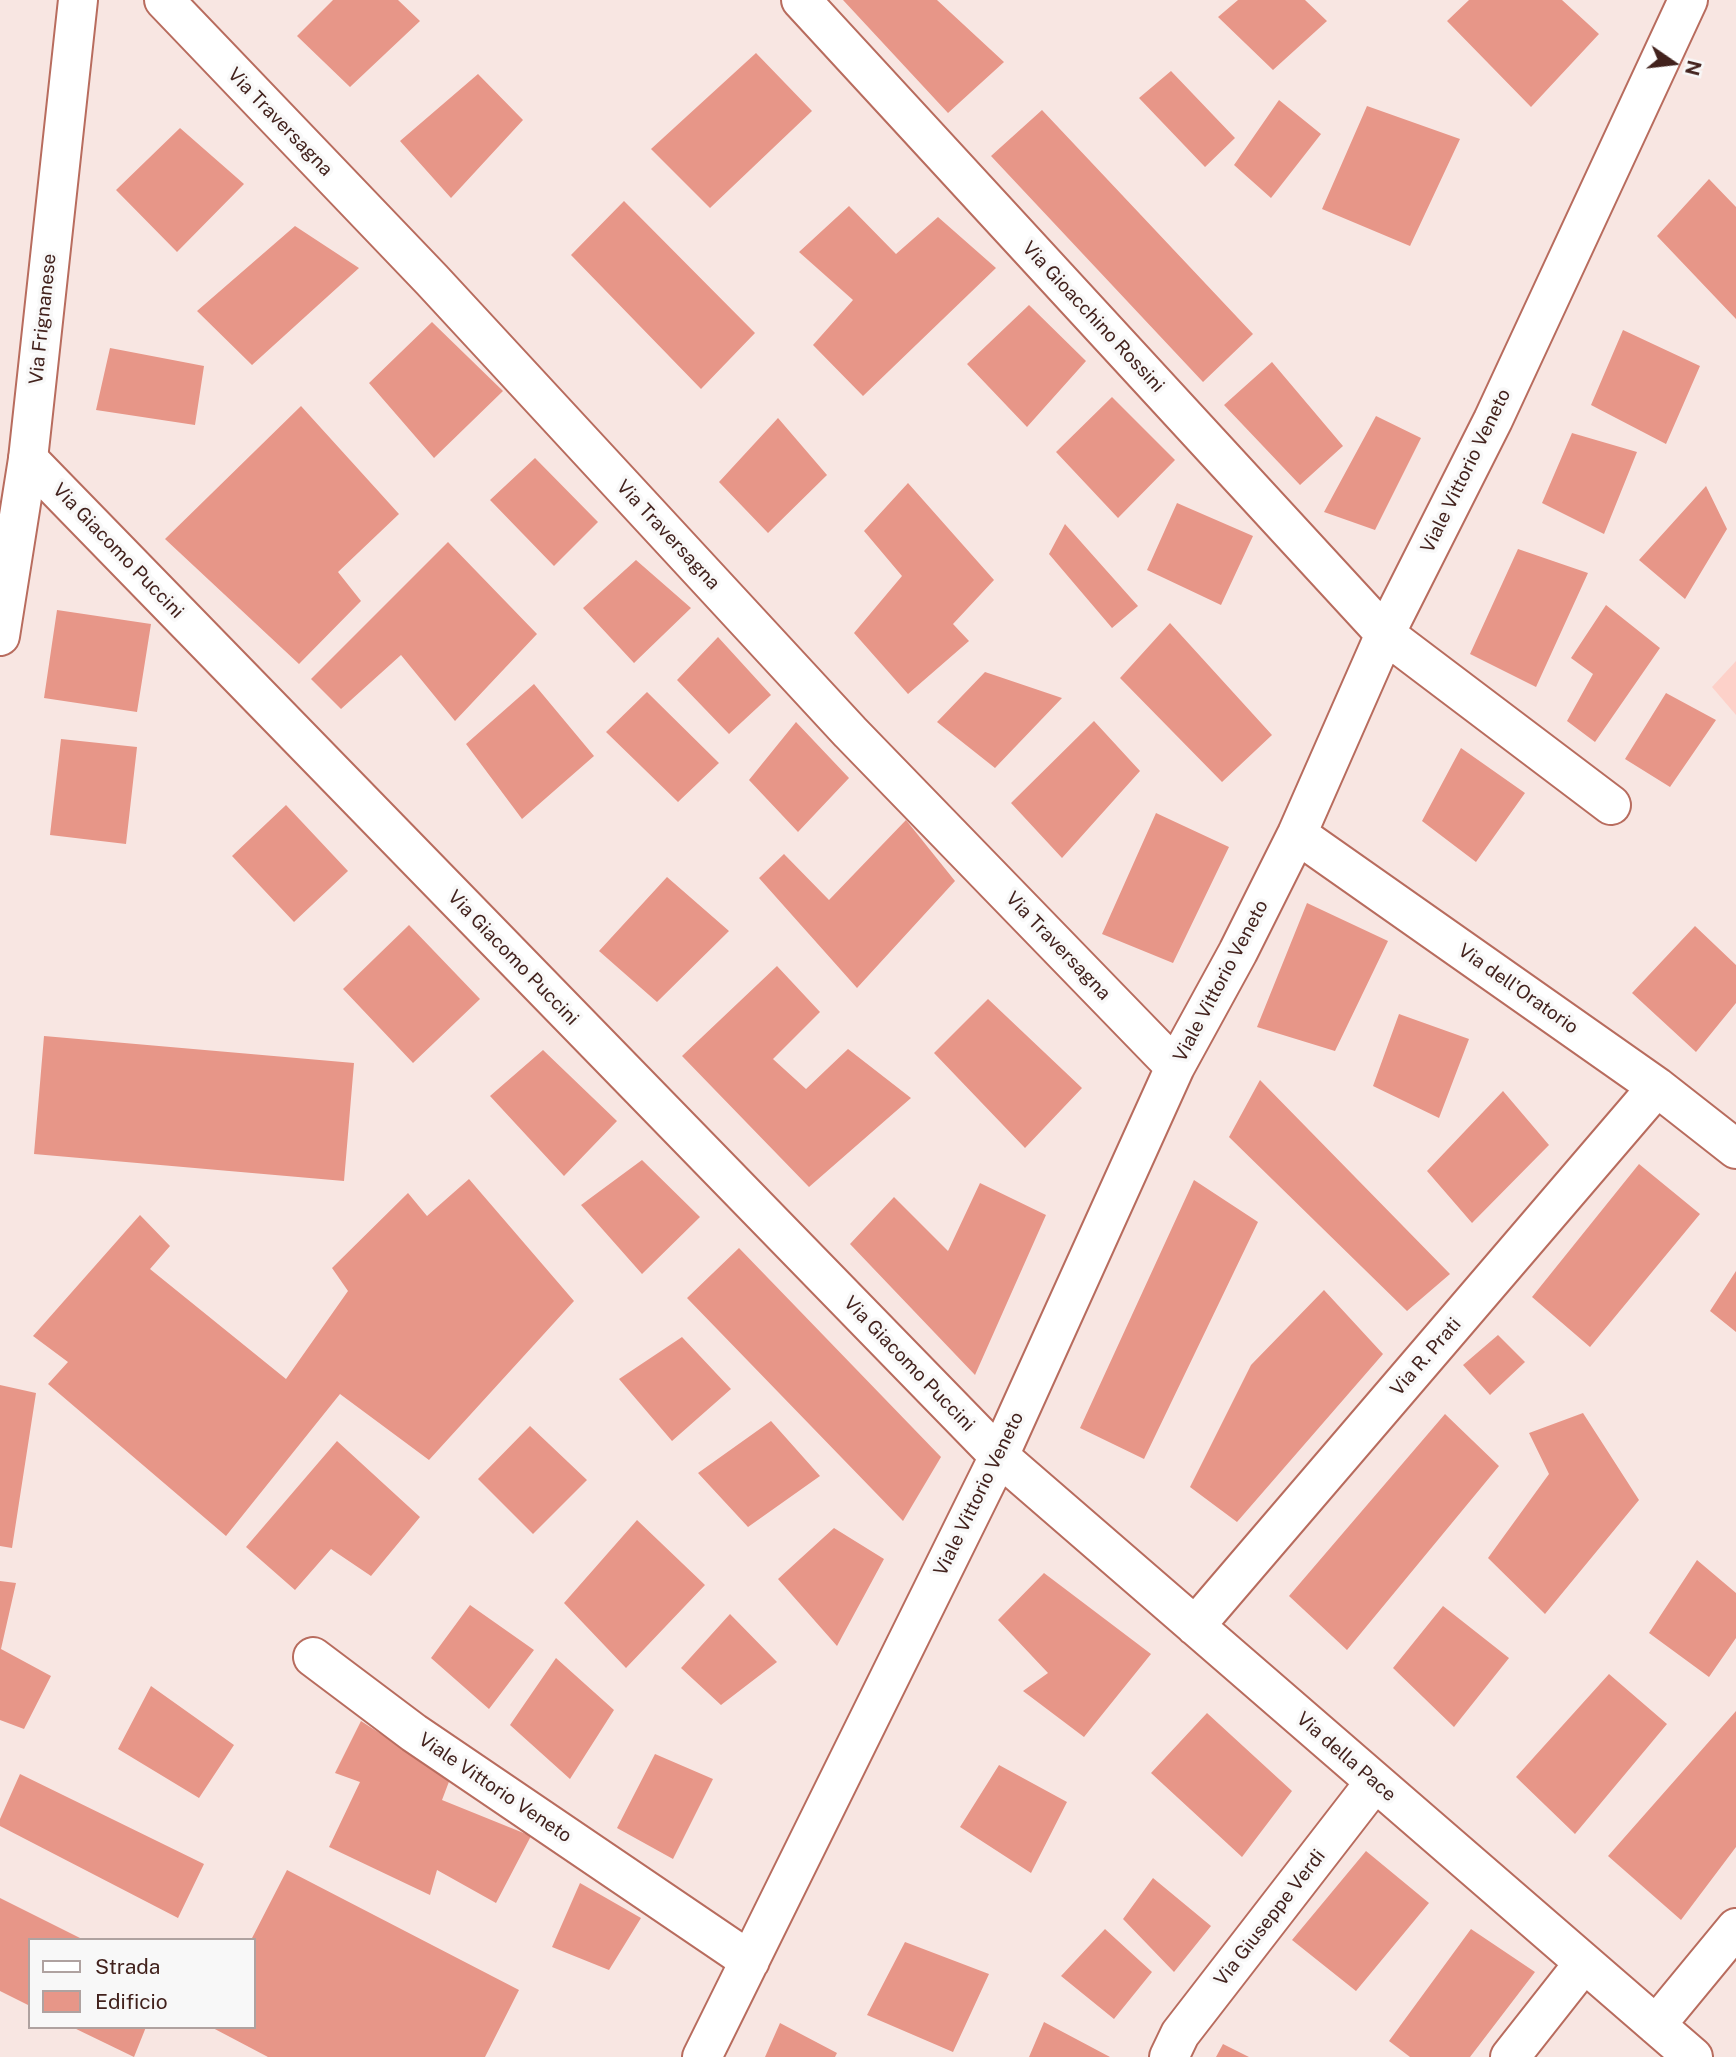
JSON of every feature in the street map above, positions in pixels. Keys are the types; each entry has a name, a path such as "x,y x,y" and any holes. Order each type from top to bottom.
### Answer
{"street":[{"name":"Via Frignanese","path":"0,636 28,459 78,0"},
{"name":"Via Traversagna","path":"164,0 441,290 840,721 1175,1067"},
{"name":"Via Gioacchino Rossini","path":"802,0 1385,634 1611,805"},
{"name":"Viale Vittorio Veneto","path":"702,2057 999,1456 1175,1067 1297,834 1385,634 1493,420 1688,0"},
{"name":"Via Giacomo Puccini","path":"28,459 999,1456"},
{"name":"Via dell'Oratorio","path":"1297,834 1657,1087 1736,1149"},
{"name":"Via R. Prati","path":"1195,1626 1657,1087"},
{"name":"Via della Pace","path":"999,1456 1693,2057"},
{"name":"Viale Vittorio Veneto","path":"313,1657 414,1733 750,1961"},
{"name":"Via Giuseppe Verdi","path":"1169,2057 1180,2034 1375,1782"},
{"path":"1656,2025 1736,1928"},
{"path":"1510,2057 1584,1962"}],"shaded area":[{"path":"1736,661 1736,715 1712,687"}],"building":[{"path":"333,0 398,0 420,21 350,87 297,36"},
{"path":"843,0 937,0 1004,62 948,113"},
{"path":"1238,0 1305,0 1327,21 1273,70 1218,17"},
{"path":"1469,0 1562,0 1599,34 1531,107 1447,21"},
{"path":"756,53 812,111 710,208 651,149"},
{"path":"1171,71 1235,138 1205,167 1139,98"},
{"path":"478,74 523,120 451,198 400,141"},
{"path":"1279,100 1321,134 1271,198 1234,165"},
{"path":"1367,106 1460,139 1410,246 1322,209"},
{"path":"1042,110 1253,334 1203,382 991,156"},
{"path":"180,128 244,184 177,252 116,190"},
{"path":"1709,179 1736,207 1736,319 1657,236"},
{"path":"624,201 755,333 701,389 571,255"},
{"path":"849,206 896,254 938,217 996,268 863,396 813,345 853,300 799,252"},
{"path":"295,226 359,268 252,365 197,311"},
{"path":"1029,305 1086,361 1027,427 967,364"},
{"path":"432,322 503,391 434,458 369,383"},
{"path":"1623,330 1700,366 1666,444 1591,405"},
{"path":"110,348 204,366 195,425 96,410"},
{"path":"1272,362 1343,446 1300,485 1224,405"},
{"path":"1112,397 1175,460 1118,518 1056,452"},
{"path":"301,406 399,514 338,572 361,601 299,664 165,539"},
{"path":"1376,416 1421,438 1375,530 1324,512"},
{"path":"778,418 827,475 768,533 719,482"},
{"path":"1572,433 1637,452 1604,534 1542,503"},
{"path":"535,458 598,522 554,566 490,500"},
{"path":"908,483 994,580 953,624 969,641 908,694 854,633 902,576 864,531"},
{"path":"1706,486 1727,529 1685,599 1639,560"},
{"path":"1177,503 1253,536 1221,605 1147,570"},
{"path":"1065,524 1138,606 1112,628 1049,554"},
{"path":"448,542 537,634 455,721 401,655 341,709 311,679"},
{"path":"1518,549 1588,573 1536,687 1470,654"},
{"path":"636,560 691,608 634,663 583,608"},
{"path":"1606,605 1660,648 1595,742 1567,721 1593,674 1571,658"},
{"path":"57,610 151,624 137,712 44,698"},
{"path":"1170,623 1272,735 1222,782 1120,678"},
{"path":"718,637 771,695 729,734 677,680"},
{"path":"985,672 1062,698 995,768 937,722"},
{"path":"534,684 594,756 522,819 466,744"},
{"path":"647,692 719,763 678,802 606,732"},
{"path":"1666,693 1716,720 1670,787 1625,759"},
{"path":"1094,721 1140,771 1062,858 1011,803"},
{"path":"796,722 849,778 798,832 749,780"},
{"path":"61,739 137,747 126,844 50,835"},
{"path":"1461,748 1525,793 1476,862 1422,821"},
{"path":"286,805 348,871 294,922 232,856"},
{"path":"1156,813 1229,847 1173,963 1102,934"},
{"path":"906,820 955,881 857,988 759,878 784,854 829,900"},
{"path":"667,877 729,931 657,1002 599,951"},
{"path":"1307,903 1388,941 1335,1051 1257,1027"},
{"path":"409,925 480,999 413,1063 343,989"},
{"path":"1695,926 1736,965 1736,1003 1696,1052 1632,993"},
{"path":"777,966 820,1012 773,1059 806,1089 848,1049 911,1098 809,1187 682,1056"},
{"path":"988,999 1082,1088 1025,1148 934,1053"},
{"path":"1399,1014 1469,1039 1439,1118 1373,1086"},
{"path":"44,1036 354,1063 344,1181 34,1154"},
{"path":"543,1050 617,1121 564,1176 490,1096"},
{"path":"1260,1080 1450,1274 1407,1311 1229,1137"},
{"path":"1503,1091 1549,1145 1472,1223 1427,1171"},
{"path":"642,1160 700,1217 642,1274 581,1205"},
{"path":"1639,1164 1700,1214 1590,1347 1532,1297"},
{"path":"469,1179 574,1301 429,1460 340,1394 226,1536 48,1384 68,1362 33,1336 140,1215 170,1246 150,1269 286,1379 348,1291 332,1268 408,1193 427,1216"},
{"path":"1194,1180 1258,1222 1144,1459 1080,1428"},
{"path":"980,1183 1046,1215 975,1375 850,1244 894,1197 948,1251"},
{"path":"739,1248 941,1457 903,1521 687,1298"},
{"path":"1736,1271 1736,1332 1710,1311"},
{"path":"1324,1290 1383,1354 1237,1522 1190,1487 1251,1365"},
{"path":"1498,1335 1525,1362 1490,1395 1463,1365"},
{"path":"682,1337 731,1389 672,1441 619,1379"},
{"path":"0,1385 36,1393 12,1548 0,1546"},
{"path":"1583,1413 1639,1500 1545,1614 1488,1558 1549,1474 1529,1433"},
{"path":"1445,1414 1499,1466 1347,1650 1289,1596"},
{"path":"771,1421 820,1476 748,1527 698,1473"},
{"path":"530,1426 587,1480 533,1534 478,1479"},
{"path":"337,1441 420,1517 371,1576 331,1549 295,1590 246,1547"},
{"path":"637,1520 705,1585 626,1668 564,1603"},
{"path":"834,1528 884,1559 837,1646 778,1579"},
{"path":"1697,1560 1736,1593 1736,1638 1709,1677 1649,1633"},
{"path":"1044,1573 1151,1654 1084,1737 1023,1691 1048,1673 998,1620"},
{"path":"0,1581 16,1583 1,1649 51,1676 24,1729 0,1720"},
{"path":"470,1605 534,1650 489,1709 431,1658"},
{"path":"1443,1606 1509,1658 1454,1727 1393,1668"},
{"path":"730,1614 777,1662 721,1705 681,1668"},
{"path":"556,1658 614,1710 570,1779 510,1725"},
{"path":"1609,1674 1667,1724 1575,1834 1516,1777"},
{"path":"151,1686 234,1745 199,1798 118,1749"},
{"path":"1736,1711 1736,1847 1681,1920 1608,1856"},
{"path":"1207,1713 1292,1791 1242,1857 1151,1773"},
{"path":"361,1721 450,1779 442,1800 531,1836 496,1903 437,1870 430,1895 329,1847 360,1782 335,1773"},
{"path":"655,1754 713,1779 673,1859 617,1828"},
{"path":"999,1765 1067,1802 1031,1873 960,1827"},
{"path":"20,1774 204,1864 178,1918 0,1826 0,1819"},
{"path":"1366,1851 1429,1903 1356,1991 1292,1940"},
{"path":"287,1870 519,1990 485,2057 268,2057 215,2029 256,2029 256,1938 252,1938"},
{"path":"1153,1878 1211,1926 1174,1972 1123,1919"},
{"path":"580,1883 641,1918 609,1970 552,1947"},
{"path":"0,1898 80,1938 28,1938 28,2005 0,1991"},
{"path":"1105,1929 1152,1972 1114,2019 1061,1976"},
{"path":"1471,1929 1535,1972 1470,2057 1410,2057 1389,2041"},
{"path":"905,1942 989,1974 953,2052 867,2015"},
{"path":"1044,2022 1110,2057 1029,2057"},
{"path":"780,2023 837,2053 835,2057 765,2057"},
{"path":"76,2029 145,2029 134,2057"},
{"path":"1223,2044 1249,2057 1216,2057"}]}
